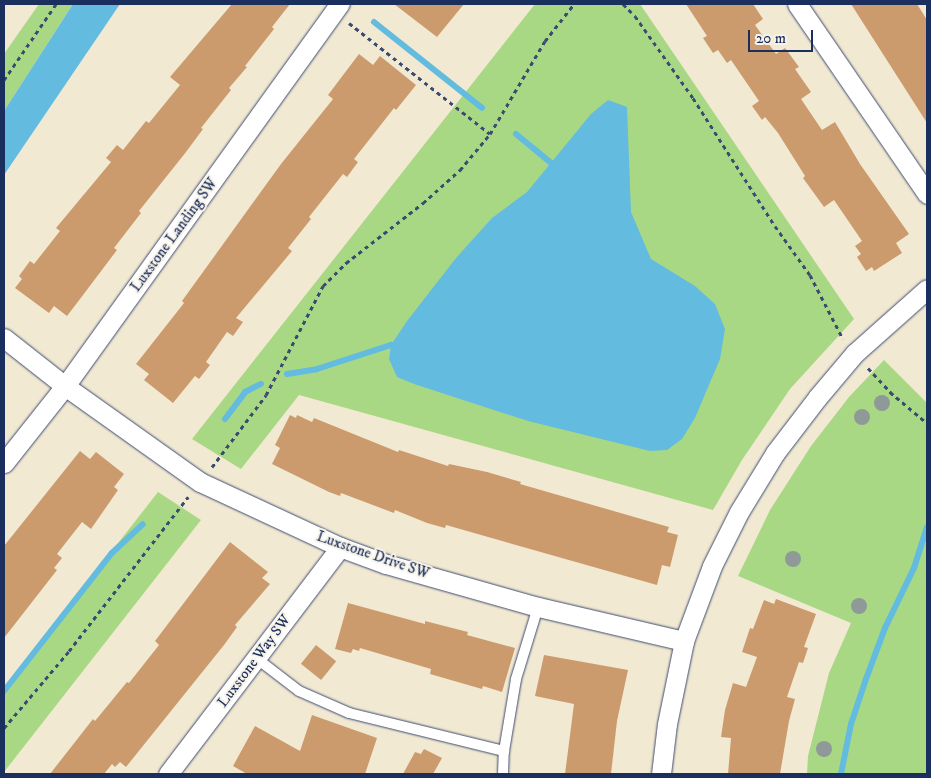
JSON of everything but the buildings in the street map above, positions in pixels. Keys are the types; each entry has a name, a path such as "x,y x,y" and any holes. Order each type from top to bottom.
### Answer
{"street":[{"path":"797,4 927,194"},
{"name":"Luxstone Landing SW","path":"4,463 65,386 337,8"},
{"path":"661,774 667,724 684,641 712,566 739,512 775,453 817,398 856,353 927,289"},
{"name":"Luxstone Drive SW","path":"4,338 65,386 200,482 340,547 386,564 538,607 684,641"},
{"name":"Luxstone Way SW","path":"172,773 340,547"}],"lane":[{"path":"503,774 504,751 516,679 538,607"},
{"path":"256,658 299,691 349,713 504,751"}],"path":[{"path":"4,80 56,4"},
{"path":"4,728 68,651 266,395 323,286 346,263 423,203 460,170 490,134 545,41 574,4"},
{"path":"623,4 635,16 692,98 775,226 810,275 841,337 890,392 927,423"},
{"path":"337,8 490,134"}],"green space":[{"path":"39,4 73,4 4,111 4,54"},
{"path":"535,4 640,4 854,319 790,389 742,460 713,510 299,395 241,469 192,439"},
{"path":"884,360 927,403 927,774 807,774 808,756 829,673 851,623 738,576 770,510 811,446 849,397"},
{"path":"158,492 201,520 4,772 4,689"}],"water":[{"path":"73,4 120,4 4,175 4,111"},
{"path":"608,100 627,107 631,212 651,259 695,286 715,304 725,329 720,359 695,418 682,439 667,450 650,451 528,421 414,384 397,377 389,359 391,345 407,321 456,258 492,218 527,192 591,114"}],"waterway":[{"path":"374,22 482,108"},
{"path":"516,134 551,163"},
{"path":"287,374 317,369 391,345"},
{"path":"225,419 245,392 261,384"},
{"path":"4,691 112,553 143,524"},
{"path":"841,774 851,724 866,679 885,628 914,568 927,527"}]}
